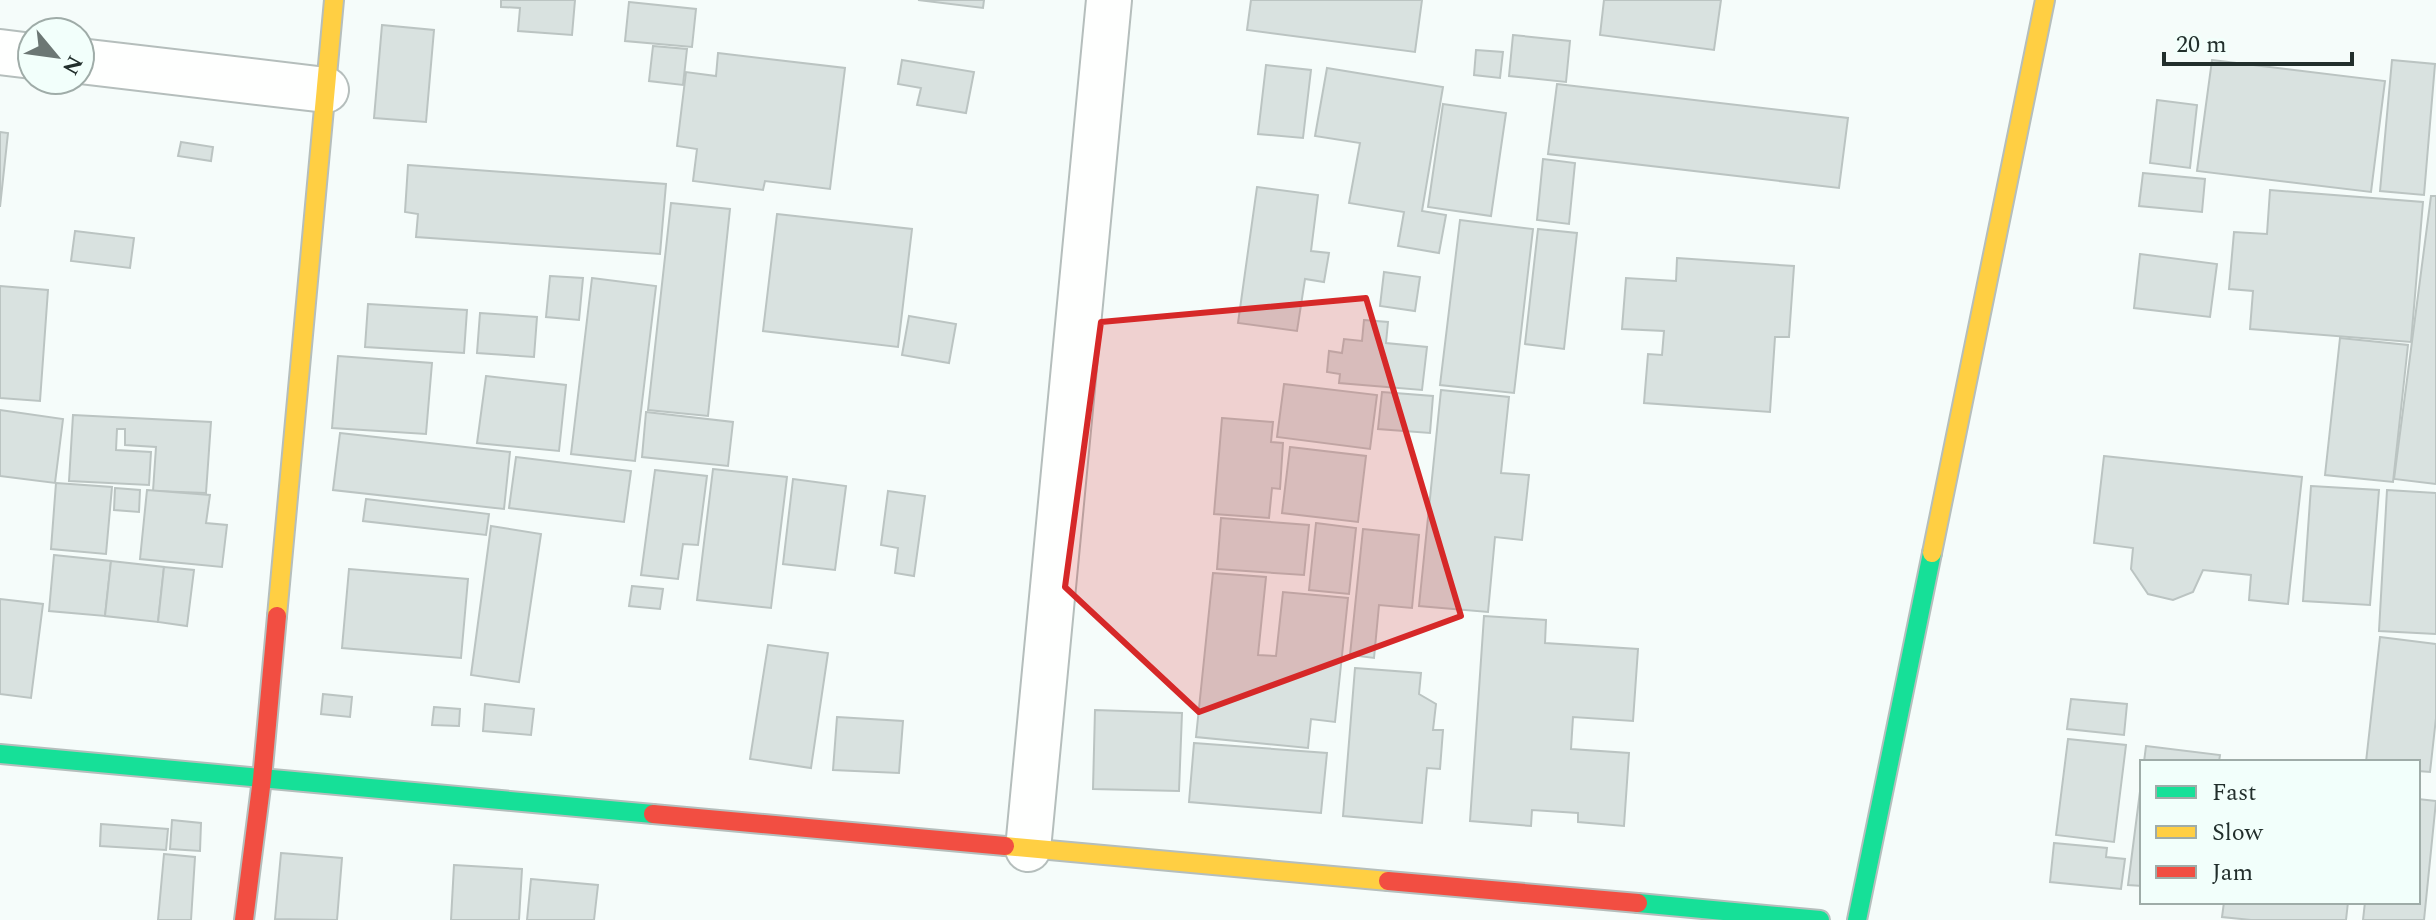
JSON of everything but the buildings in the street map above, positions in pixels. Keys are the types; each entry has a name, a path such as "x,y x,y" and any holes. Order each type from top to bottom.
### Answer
{"street":[{"path":"244,920 262,779 334,0"},
{"path":"1028,849 1109,0"},
{"path":"1857,920 2045,0"},
{"path":"96,63 326,90"},
{"path":"0,754 1820,920"}],"highlighted area":[{"path":"1366,298 1461,616 1199,712 1065,587 1101,322"}],"traffic: fast":[{"path":"1857,920 1932,553"},
{"path":"0,754 653,814"},
{"path":"1638,903 1820,920"}],"traffic: slow":[{"path":"277,616 334,0"},
{"path":"1932,553 2045,0"},
{"path":"1005,846 1388,881"}],"traffic: jam":[{"path":"244,920 262,779 277,616"},
{"path":"653,814 1005,846"},
{"path":"1388,881 1638,903"}]}
